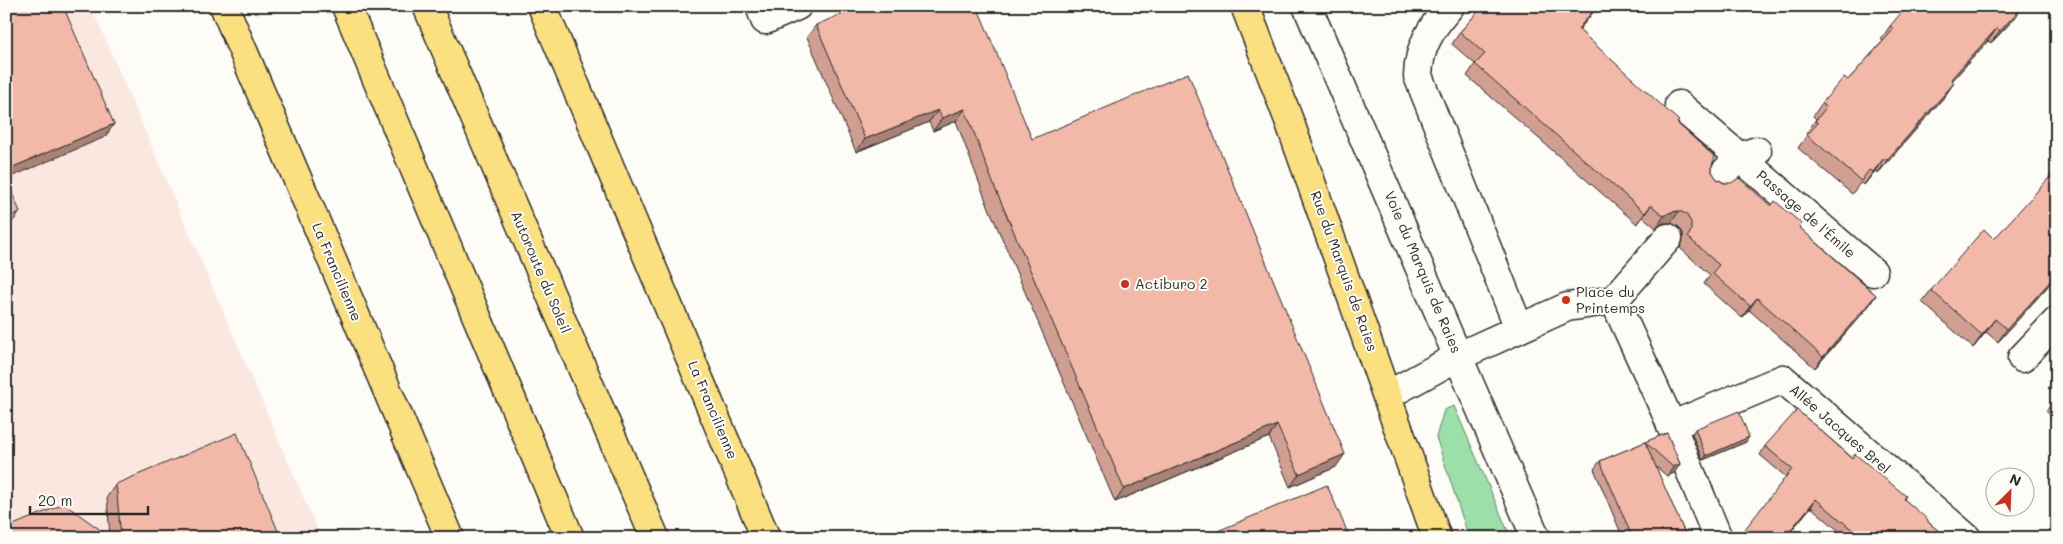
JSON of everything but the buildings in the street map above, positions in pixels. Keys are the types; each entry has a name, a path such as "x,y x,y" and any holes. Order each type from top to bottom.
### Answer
{"main road":[{"name":"La Francilienne","path":"224,6 450,538"},
{"path":"346,6 570,538"},
{"name":"Autoroute du Soleil","path":"427,6 655,538"},
{"name":"La Francilienne","path":"542,6 766,538"},
{"name":"Rue du Marquis de Raies","path":"1245,6 1290,123 1388,395 1437,538"}],"street":[{"path":"760,6 765,20 797,6"},
{"name":"Voie du Marquis de Raies","path":"1308,6 1536,538"},
{"path":"1450,6 1431,28 1423,44 1418,76 1519,328"},
{"name":"Passage de l'Émile","path":"1679,105 1750,153 1872,272"},
{"path":"1719,179 1750,153"},
{"path":"1388,395 1459,356 1566,307 1614,300 1668,238"},
{"path":"1614,300 1671,426 1718,538"},
{"path":"2022,358 2057,321"},
{"name":"Allée Jacques Brel","path":"1671,426 1783,379 1967,538"}],"shaded area":[{"path":"6,6 91,6 321,538 6,538"}],"green space":[{"path":"1454,406 1511,538 1469,538 1436,437 1444,410"}],"place":[{"name":"Actiburo 2","path":"1125,284"},
{"name":"Place du Printemps","path":"1566,300"}]}
